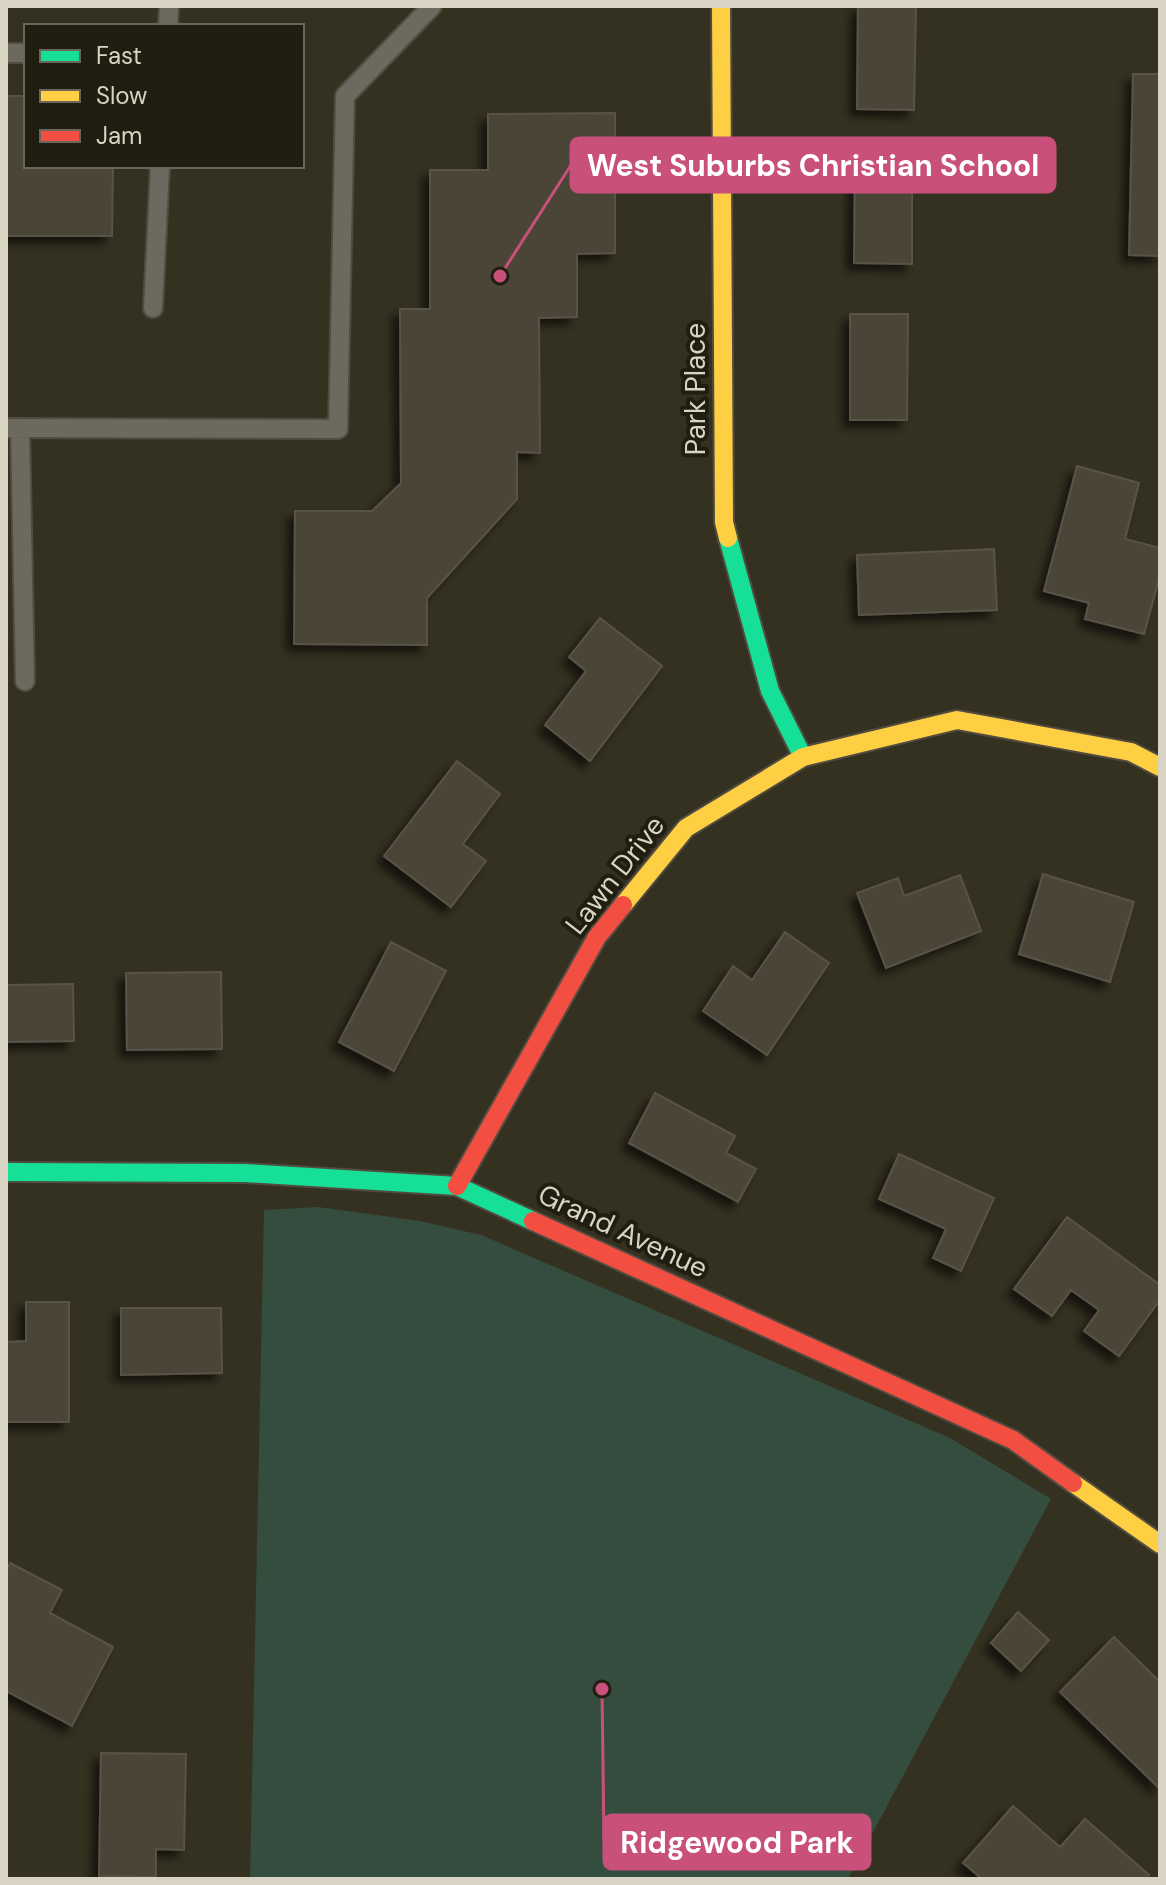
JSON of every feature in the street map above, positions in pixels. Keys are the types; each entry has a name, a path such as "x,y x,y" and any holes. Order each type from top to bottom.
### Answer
{"street":[{"name":"Park Place","path":"721,6 724,522 770,691 803,757"},
{"name":"Lawn Drive","path":"457,1186 597,937 686,828 803,757 957,720 1131,752 1160,767"},
{"name":"Grand Avenue","path":"6,1172 245,1173 457,1186 1013,1440 1160,1544"}],"lane":[{"path":"25,681 13,428 338,429 345,96 432,6"},
{"path":"153,308 160,168"}],"green space":[{"path":"318,1207 420,1221 481,1235 950,1438 1051,1499 848,1879 250,1879 264,1210"}],"building":[{"path":"858,6 916,6 914,110 857,109"},
{"path":"1133,74 1160,74 1160,256 1129,255"},
{"path":"6,96 24,96 24,168 113,168 112,236 6,236"},
{"path":"615,113 615,253 577,254 577,317 539,318 540,453 517,452 517,499 427,598 427,645 294,644 295,511 372,511 401,483 400,309 430,309 430,170 488,170 488,114"},
{"path":"855,157 912,158 912,264 854,263"},
{"path":"850,314 908,314 907,420 850,420"},
{"path":"1077,466 1139,483 1125,539 1160,548 1160,575 1144,634 1085,619 1089,603 1044,591"},
{"path":"994,549 997,610 859,615 857,555"},
{"path":"600,618 662,666 590,761 545,725 586,671 569,657"},
{"path":"457,761 500,794 463,844 486,861 451,907 384,856"},
{"path":"1043,874 1134,902 1110,982 1019,954"},
{"path":"960,875 981,931 886,968 857,893 898,878 904,896"},
{"path":"785,932 829,963 767,1055 703,1011 733,966 752,980"},
{"path":"391,942 446,971 394,1071 339,1042"},
{"path":"221,972 222,1049 127,1050 126,973"},
{"path":"73,984 74,1041 6,1042 6,985"},
{"path":"655,1093 735,1136 726,1153 756,1169 738,1202 629,1143"},
{"path":"899,1154 994,1198 961,1271 933,1258 946,1229 879,1199"},
{"path":"1067,1217 1160,1285 1160,1300 1119,1356 1084,1331 1099,1310 1071,1290 1052,1316 1014,1289"},
{"path":"26,1302 69,1302 69,1422 6,1422 6,1342 26,1341"},
{"path":"121,1308 221,1308 222,1373 121,1375"},
{"path":"10,1563 62,1590 50,1613 113,1647 72,1726 6,1691 6,1571"},
{"path":"1018,1612 1049,1640 1021,1671 991,1643"},
{"path":"1114,1637 1160,1682 1160,1789 1060,1692"},
{"path":"101,1753 186,1754 184,1850 156,1849 156,1877 99,1876"},
{"path":"1013,1806 1060,1847 1085,1819 1149,1875 1146,1879 982,1879 963,1863"}],"traffic: fast":[{"path":"728,538 770,691 803,757"},
{"path":"6,1172 245,1173 457,1186 533,1221"}],"traffic: slow":[{"path":"721,6 724,522 728,538"},
{"path":"623,905 686,828 803,757 957,720 1131,752 1160,767"},
{"path":"1073,1483 1160,1544"}],"traffic: jam":[{"path":"457,1186 597,937 623,905"},
{"path":"533,1221 1013,1440 1073,1483"}],"place":[{"name":"West Suburbs Christian School","path":"500,276"},
{"name":"Ridgewood Park","path":"602,1689"}]}
